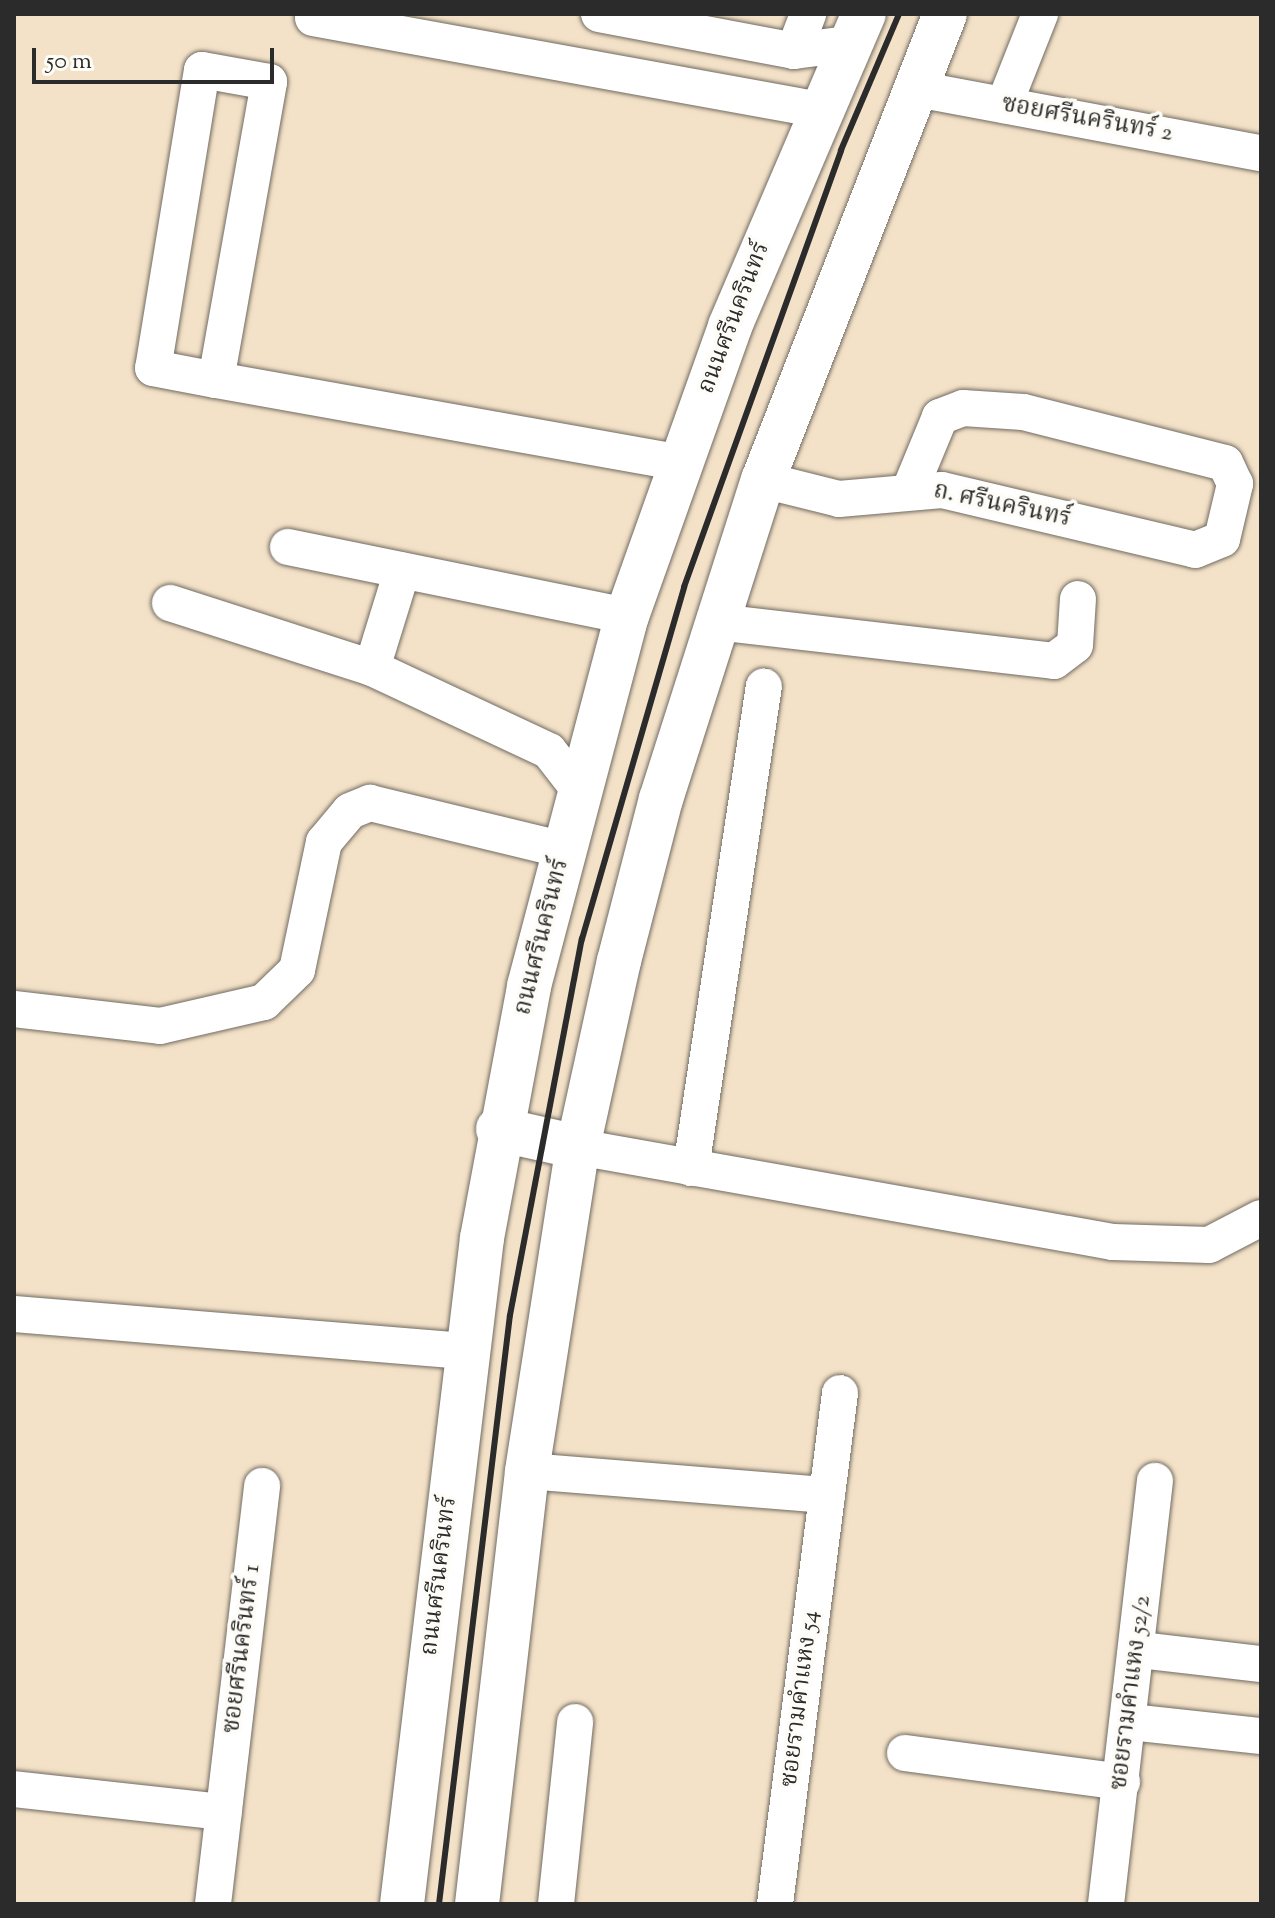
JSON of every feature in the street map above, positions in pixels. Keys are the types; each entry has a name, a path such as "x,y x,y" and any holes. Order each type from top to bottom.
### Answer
{"main road":[{"path":"477,1904 527,1471 578,1147 653,829 763,480 912,88 945,14"},
{"name":"ถนนศรีนครินทร์","path":"402,1904 467,1351 498,1129 565,850 627,616 681,463 854,24"},
{"path":"498,1129 578,1147"}],"street":[{"path":"599,14 794,51 854,24"},
{"path":"794,51 808,14"},
{"path":"1004,105 1040,14"},
{"path":"313,18 820,110"},
{"path":"216,380 269,82 202,70 153,368 216,380 681,463"},
{"name":"ซอยศรีนครินทร์ 2","path":"912,88 1261,153"},
{"path":"911,487 940,417 963,408 1023,412 1225,463 1261,465"},
{"name":"ถ. ศรีนครินทร์","path":"763,480 839,499 911,487 1195,550 1222,539 1235,484 1225,463"},
{"path":"288,547 627,616"},
{"path":"372,668 402,571"},
{"path":"717,622 1054,661 1075,645 1078,599"},
{"path":"170,603 372,668 549,751 580,791"},
{"path":"691,1168 764,686"},
{"path":"14,1009 160,1026 264,1002 297,970 324,842 350,811 370,803 565,850"},
{"path":"578,1147 1113,1242 1209,1245 1261,1218"},
{"path":"14,1314 467,1351"},
{"name":"ซอยรามคำแหง 54","path":"775,1904 840,1393"},
{"path":"527,1471 827,1495"},
{"name":"ซอยรามคำแหง 52/2","path":"1106,1904 1140,1650 1155,1481"},
{"name":"ซอยศรีนครินทร์ 1","path":"213,1904 262,1486"},
{"path":"1140,1650 1261,1664"},
{"path":"556,1904 575,1722"},
{"path":"1130,1722 1261,1736"},
{"path":"905,1753 1122,1782"},
{"path":"14,1789 224,1812"}],"railway":[{"path":"439,1904 510,1315 582,939 684,587 841,150 899,14"}]}
